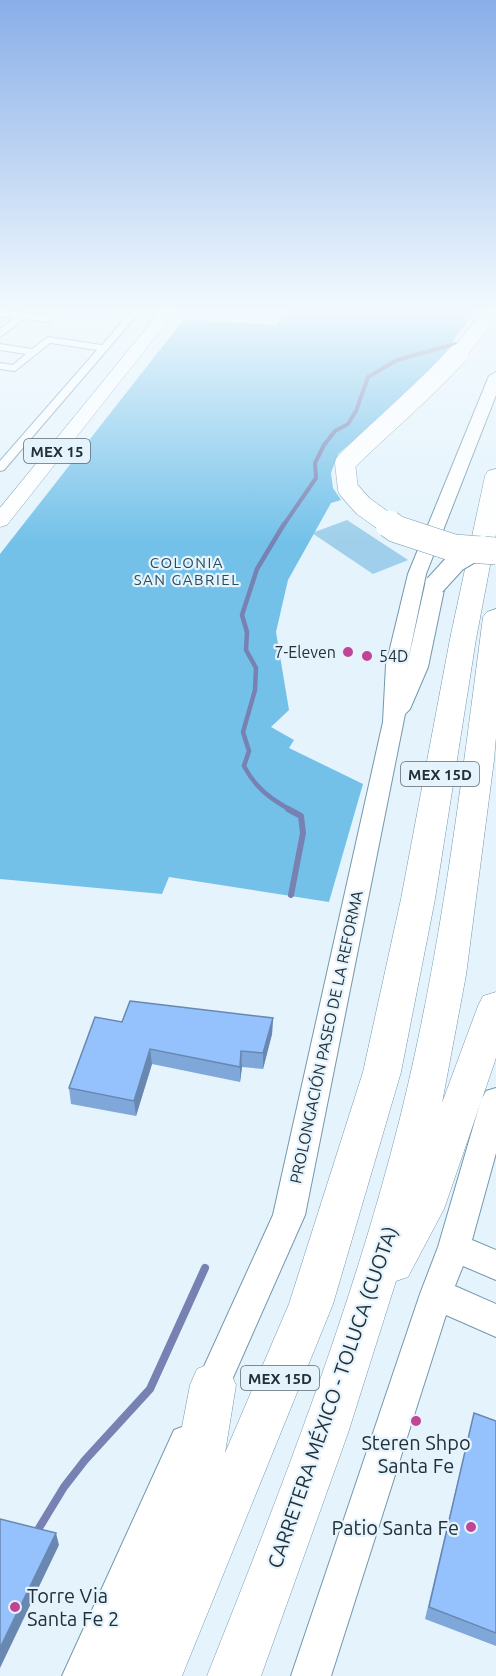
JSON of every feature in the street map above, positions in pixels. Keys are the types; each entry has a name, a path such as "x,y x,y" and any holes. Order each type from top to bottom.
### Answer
{"highway":[{"path":"428,386 396,413 345,463 348,489 363,506 396,529 454,548 496,551"},
{"name":"MEX 15D","path":"155,1676 311,1304 382,1072 417,899 463,639 496,476"},
{"name":"CARRETERA MÉXICO - TOLUCA (CUOTA)","path":"234,1676 327,1425 365,1314 402,1185 435,1044 447,978 496,617"},
{"path":"365,1314 423,1209 496,1006"},
{"path":"129,1676 189,1521 213,1385"}],"main road":[{"name":"MEX 15","path":"0,494 89,386"},
{"name":"MEX 15","path":"0,521 108,386"},
{"name":"PROLONGACIÓN PASEO DE LA REFORMA","path":"82,1676 288,1215 394,722 396,665 417,574 492,386"},
{"path":"394,722 418,667 435,585 448,566 468,552 496,541"},
{"path":"311,1676 436,1294 454,1247 496,1100"},
{"path":"454,1247 496,1265"},
{"path":"436,1294 496,1321"}],"street":[{"path":"0,468 71,386"}],"shaded area":[{"path":"131,386 415,386 338,454 331,473 333,488 341,500 331,503 288,580 276,632 289,710 271,727 294,740 289,748 363,784 329,902 169,877 162,894 0,879 0,554"},
{"path":"347,520 408,560 373,574 312,533"}],"building":[{"path":"130,1001 273,1018 263,1053 241,1051 240,1067 150,1049 134,1101 69,1088 95,1017 122,1022"},
{"name":"Patio Santa Fe","path":"474,1413 496,1421 496,1633 429,1607"},
{"name":"Torre Via Santa Fe 2","path":"0,1519 56,1533 0,1648"}],"waterway":[{"path":"283,526 316,478 315,463 324,445 335,431 348,424 356,411 365,386"},
{"path":"284,524 257,569 242,615 247,632 246,650 256,668 255,690 243,732 249,751 244,766 248,773 264,792 291,810"},
{"path":"288,809 301,816 303,833 291,895"},
{"path":"39,1528 64,1487 85,1460 150,1389 205,1268"}],"place":[{"name":"7-Eleven","path":"348,652"},
{"name":"54D","path":"367,656"},
{"name":"Steren Shpo Santa Fe","path":"416,1421"},
{"name":"Patio Santa Fe","path":"471,1527"},
{"name":"Torre Via Santa Fe 2","path":"15,1607"}],"district":[{"name":"COLONIA SAN GABRIEL","path":"187,570"}]}
